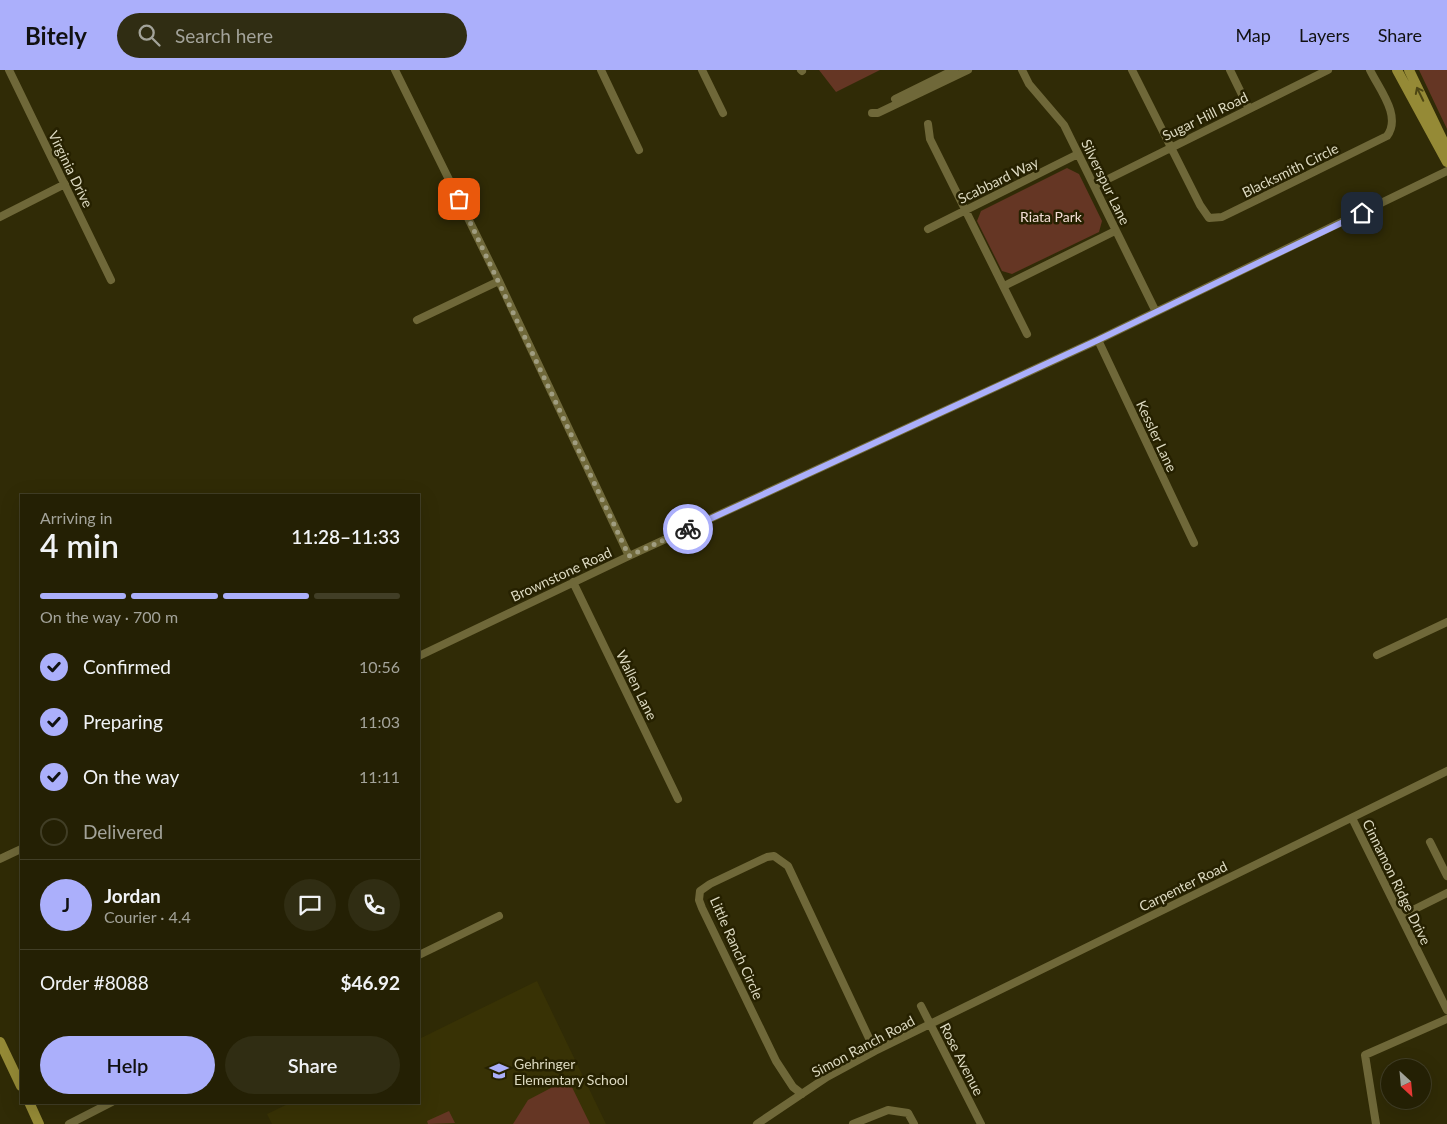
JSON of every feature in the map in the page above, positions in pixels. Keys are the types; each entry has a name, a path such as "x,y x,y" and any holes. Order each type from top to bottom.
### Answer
{"main road":[{"path":"1396,70 1447,162"},
{"path":"1409,70 1447,149"},
{"path":"0,1042 20,1084"},
{"path":"30,1104 39,1124"}],"street":[{"name":"Virginia Drive","path":"8,70 111,280"},
{"path":"395,70 499,281 629,556"},
{"path":"601,70 639,150"},
{"path":"702,70 723,113"},
{"path":"954,70 876,108 872,113 878,113 968,70"},
{"name":"Silverspur Lane","path":"1022,70 1029,84 1064,125 1156,312"},
{"path":"1132,70 1170,148"},
{"path":"1230,70 1249,108"},
{"name":"Sugar Hill Road","path":"1094,186 1328,70"},
{"name":"Blacksmith Circle","path":"1170,148 1204,212 1209,218 1222,217 1387,136 1392,129 1394,118 1370,70"},
{"path":"928,124 930,139 1027,334"},
{"name":"Scabbard Way","path":"928,228 1078,154"},
{"name":"Brownstone Road","path":"420,656 573,582 1098,340 1447,171"},
{"path":"0,217 64,184"},
{"path":"1004,286 1115,231"},
{"path":"418,320 499,281"},
{"name":"Kessler Lane","path":"1098,340 1194,543"},
{"name":"Wallen Lane","path":"573,582 678,800"},
{"path":"1377,655 1447,622"},
{"name":"Carpenter Road","path":"930,1024 1447,771"},
{"name":"Cinnamon Ridge Drive","path":"1352,818 1447,1010"},
{"path":"1430,842 1447,876"},
{"path":"0,859 20,849"},
{"name":"Little Ranch Circle","path":"802,1094 793,1087 776,1061 702,908 699,900 700,891 710,884 767,857 774,856 788,866 874,1051"},
{"path":"1401,916 1447,893"},
{"path":"420,955 499,916"},
{"name":"Rose Avenue","path":"921,1006 981,1124"},
{"path":"1376,1124 1365,1054 1447,1019"},
{"name":"Simon Ranch Road","path":"757,1124 827,1077 874,1051 930,1024"},
{"path":"69,1124 108,1104"},
{"path":"853,1124 888,1110 908,1113 914,1124"}],"shaded area":[{"name":"Gehringer Elementary School","path":"537,981 606,1124 272,1124 267,1114 288,1104 420,1104 420,1039"}],"green space":[{"path":"819,70 880,70 836,92"},
{"path":"1419,70 1447,70 1447,129"},
{"name":"Riata Park","path":"1067,168 1079,174 1102,221 1099,232 1012,274 1002,271 977,221 981,211"},
{"path":"568,1079 590,1124 513,1124 528,1100"},
{"path":"449,1111 455,1123 428,1124 427,1121"}],"way so far":[{"path":"459,199 629,556 688,529"}],"place":[{"name":"Gehringer Elementary School","path":"499,1071"}],"route":[{"path":"688,529 1098,340 1362,213"}]}
